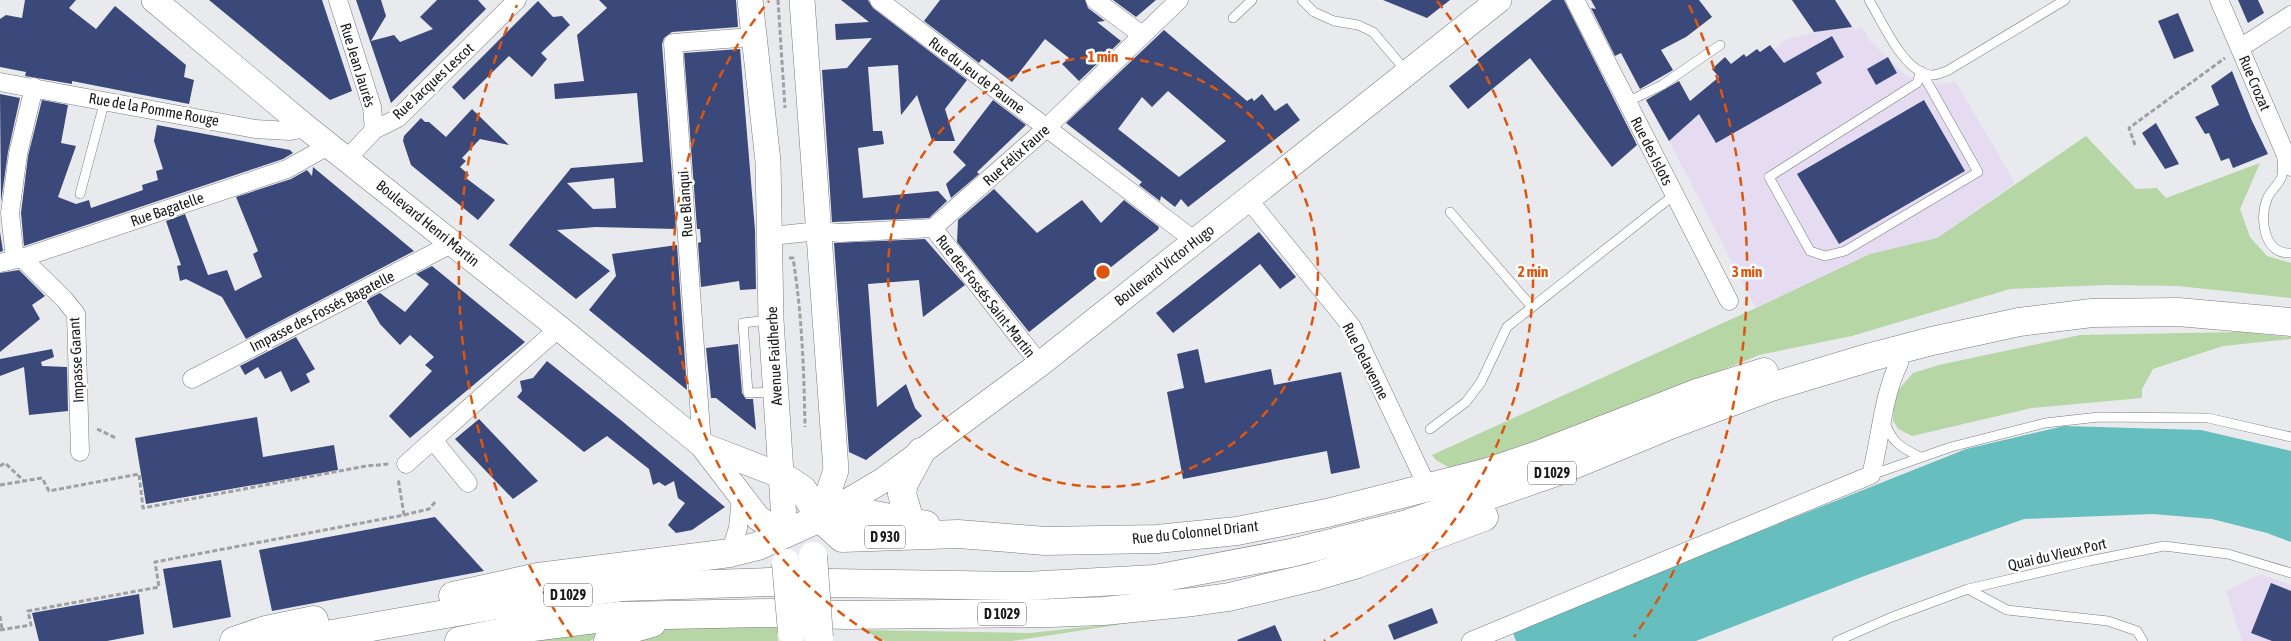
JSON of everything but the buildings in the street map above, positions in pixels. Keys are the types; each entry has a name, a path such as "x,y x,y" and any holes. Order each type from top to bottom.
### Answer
{"main road":[{"name":"Boulevard Henri Martin","path":"154,0 307,128 559,328 702,445 758,518 785,535"},
{"name":"Boulevard Victor Hugo","path":"820,518 882,481 1040,364 1499,0"},
{"path":"802,10 836,470 820,518 813,556 806,638"},
{"name":"Avenue Faidherbe","path":"751,16 768,161 771,320 785,535"},
{"name":"D 1029","path":"292,641 491,606 623,587 768,582 1040,586 1155,579 1235,565 1358,538 1407,524 1556,472 1665,427 1772,387 1932,341 2019,322 2092,314 2178,312 2291,322"},
{"name":"D 1029","path":"459,641 518,629 619,616 680,614 1051,613 1104,610 1229,597 1313,577 1357,564 1482,518 1656,446 1759,408 1832,383 1936,352 2069,331 2131,324 2246,319"},
{"name":"Rue du Colonnel Driant","path":"958,534 1045,541 1157,538 1203,535 1280,523 1488,472 1538,455 1697,393 1774,369 1845,354 1932,341"},
{"name":"Boulevard Henri Martin","path":"702,445 782,476"},
{"path":"234,641 266,630 436,601 483,588 538,577 730,553 758,546 820,518 849,510 910,521 902,494 904,484 921,452"},
{"path":"782,476 803,490 820,518"},
{"name":"D 930","path":"820,518 842,538 958,534"},
{"name":"D 930","path":"910,521 958,534"},
{"path":"785,535 786,563 806,638"},
{"path":"608,641 634,628 680,614"}],"street":[{"name":"Rue Jean Jaurès","path":"338,0 372,107 374,130"},
{"name":"Rue Jacques Lescot","path":"338,152 398,118 517,0"},
{"name":"Rue du Jeu de Paume","path":"879,0 1195,241"},
{"path":"1095,0 1142,35"},
{"name":"Rue Félix Faure","path":"933,228 1046,128 1179,0"},
{"name":"Rue des Islots","path":"1575,0 1729,301"},
{"name":"Rue Crozat","path":"2219,0 2287,146 2291,167"},
{"path":"2240,48 2291,15"},
{"name":"Rue Blanqui","path":"702,445 673,43 751,16"},
{"name":"Rue de la Pomme Rouge","path":"0,82 255,129 290,131 307,128"},
{"path":"12,260 10,213 18,154 34,87"},
{"name":"Rue Bagatelle","path":"12,260 338,152"},
{"name":"Rue Delavenne","path":"1248,198 1352,327 1428,488"},
{"path":"770,247 819,231 840,233 933,228"},
{"name":"Rue des Fossés Saint-Martin","path":"933,228 1040,364"},
{"name":"Impasse des Fossés Bagatelle","path":"192,379 453,243"},
{"name":"Impasse Garant","path":"12,260 64,299 76,314 80,452"},
{"path":"399,466 433,440 559,328"},
{"path":"1475,640 1871,475 1884,418 1888,389 1899,364"},
{"path":"433,440 468,483"},
{"path":"730,553 738,528 741,498"}],"lane":[{"path":"1233,18 1252,0"},
{"path":"1302,0 1314,12 1334,21 1358,25 1373,32 1407,73"},
{"path":"1869,0 1903,57 1921,70 1932,75 1948,72 2065,0"},
{"path":"1627,102 1662,85 1720,45"},
{"path":"1921,70 1978,172 1845,251 1825,256 1810,251 1769,177 1917,82 1921,70"},
{"path":"80,194 105,100"},
{"path":"2287,146 2282,176 2267,198 2263,214 2264,231 2271,245 2284,254 2291,253"},
{"path":"1430,429 1466,402 1481,382 1507,327 1674,195"},
{"path":"1450,212 1532,307"},
{"path":"1871,475 1920,457 2046,423 2099,417 2208,418 2291,437"},
{"path":"1884,418 1888,433 1898,446 1920,457"},
{"name":"Quai du Vieux Port","path":"1837,641 1892,617 1968,589 2089,560 2164,546 2228,554 2291,572"},
{"path":"1968,589 2007,610 2108,620 2137,631 2143,641"}],"path":[{"path":"778,0 786,113"},
{"path":"751,16 779,19 802,10"},
{"path":"2135,145 2129,128 2240,48"},
{"path":"770,247 793,258 804,358 805,427"},
{"path":"0,466 5,463 24,480"},
{"path":"0,485 42,478 48,491 139,474 143,508 366,466 399,466 404,515"},
{"path":"0,616 1,629 30,625 28,610 159,587 154,562 404,515 429,508 436,501"}],"shaded area":[{"path":"1835,0 1855,30 1862,27 1870,41 1905,75 1922,83 1956,82 2015,183 1937,238 1870,254 1756,308 1669,141 1741,77 1739,75 1787,39 1815,32"},
{"path":"2261,574 2291,585 2291,641 2242,641 2226,591"}],"green space":[{"path":"2086,136 2136,189 2157,188 2166,198 2260,163 2240,209 2250,237 2267,256 2291,263 2291,298 2178,286 2106,285 2010,289 1852,336 1759,355 1521,453 1453,470 1436,460 1432,455 1756,308 1870,254 1937,238"},
{"path":"2240,332 2291,337 2291,339 2223,346 2153,369 2142,389 2142,398 2032,408 1912,436 1898,429 1893,420 1895,394 1913,373 1939,365 2080,335"},
{"path":"1142,621 1012,641 885,641 863,630 1030,633"},
{"path":"777,626 778,641 626,641 647,632 667,628"},
{"path":"608,630 590,641 509,641"}],"water":[{"path":"2064,426 2201,430 2291,451 2291,542 2267,533 2212,519 2153,514 2024,519 1867,575 1696,641 1516,641 1512,630 1966,449"}]}
